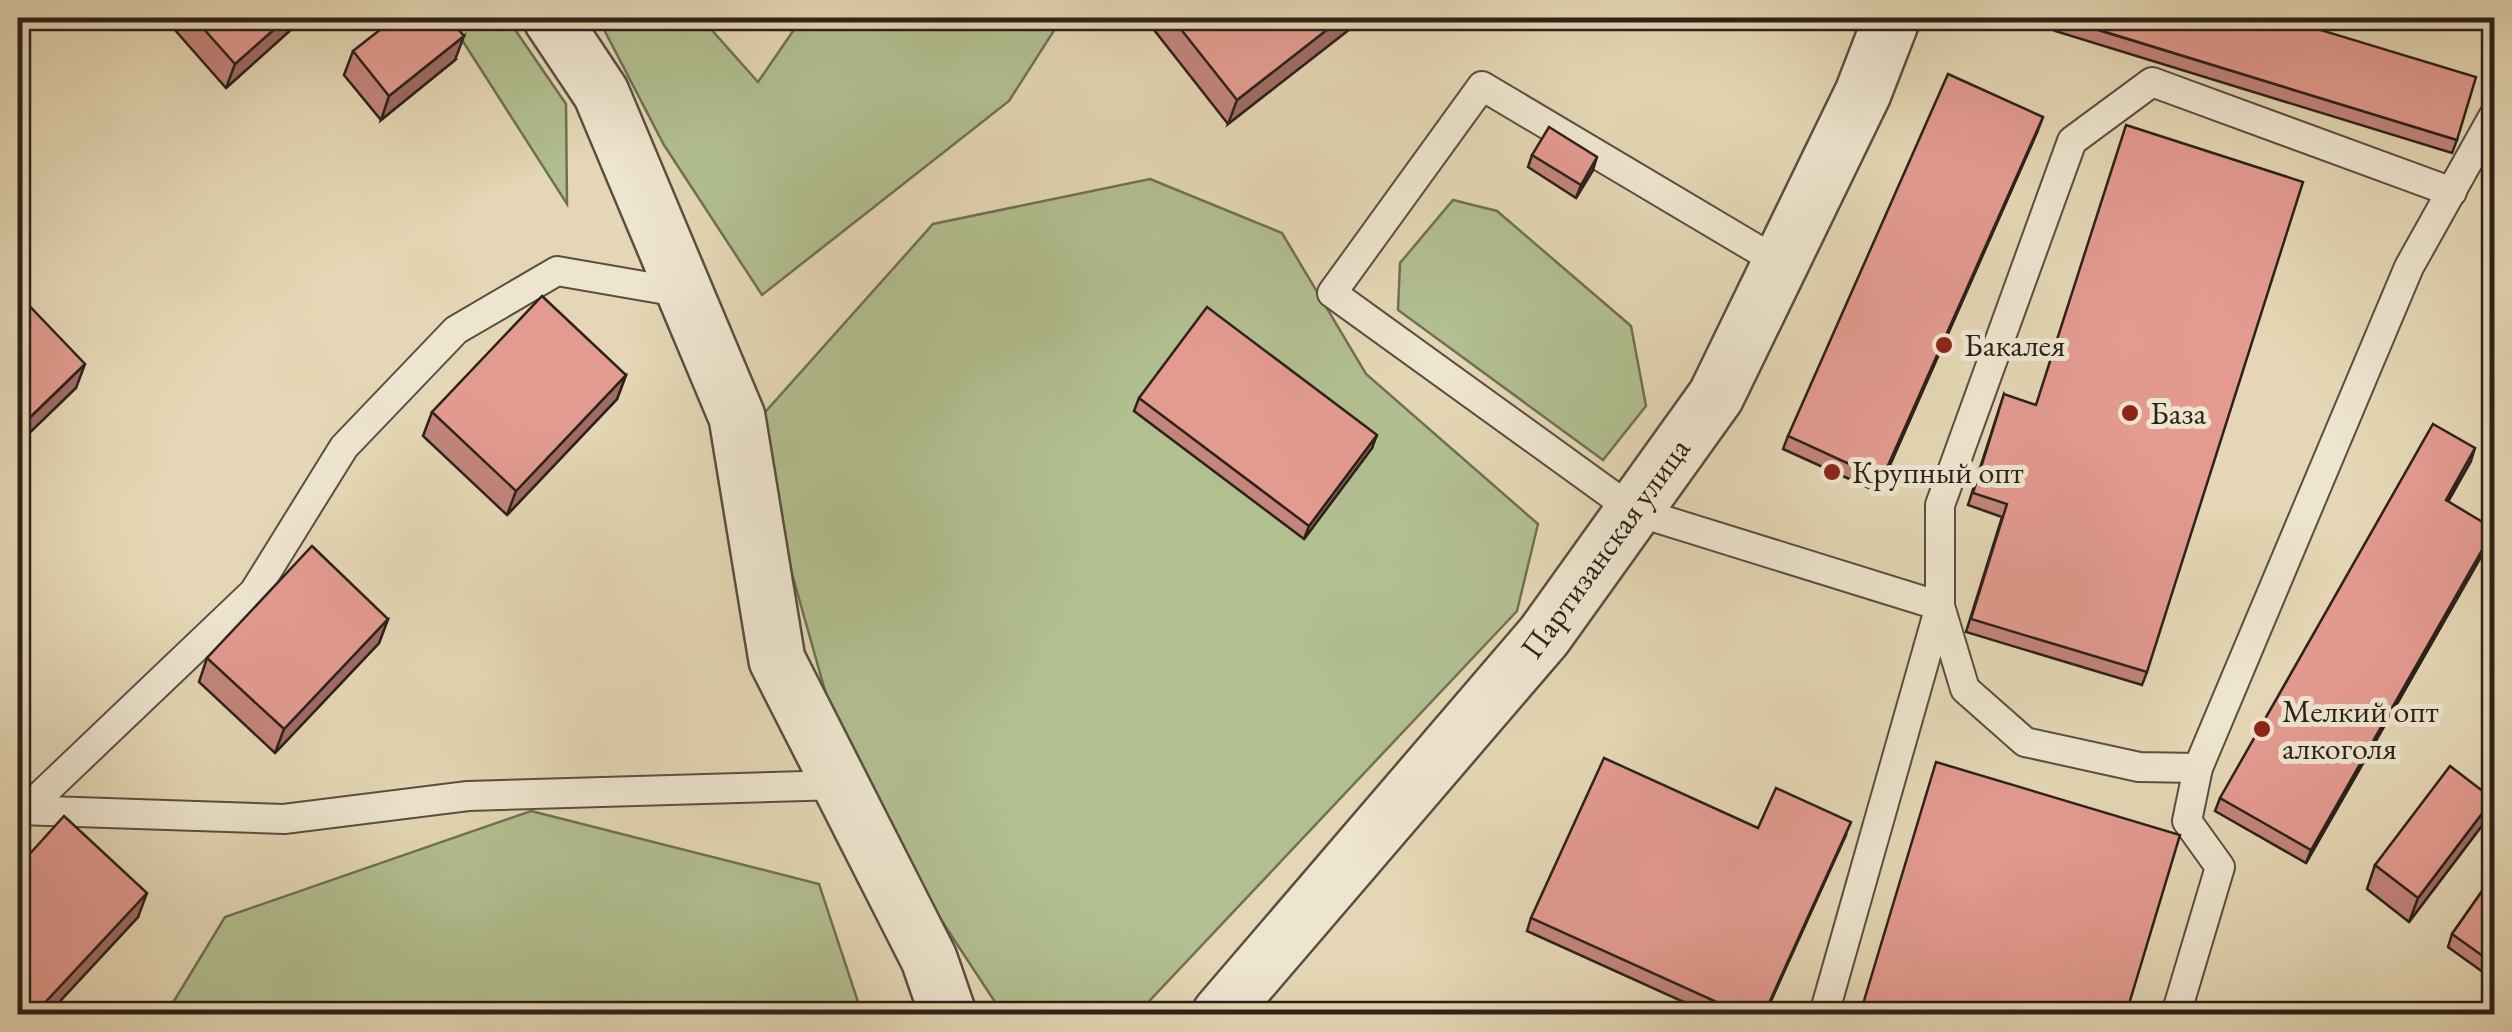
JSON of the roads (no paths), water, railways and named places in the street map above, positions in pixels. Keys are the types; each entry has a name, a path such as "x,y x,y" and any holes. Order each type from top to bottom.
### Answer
{"street":[{"path":"551,18 601,93 737,417 777,660 929,959 948,1014"},
{"name":"Партизанская улица","path":"1220,1014 1544,636 1716,396 1863,93 1892,18"}],"lane":[{"path":"1824,1014 1940,606 1940,505 2072,141 2152,82 2452,192"},
{"path":"1780,263 1482,86 1332,293 1634,511 1940,606"},
{"path":"2176,1014 2220,867 2187,821 2198,768 2409,268 2494,115"},
{"path":"20,813 254,592 344,447 456,330 557,271 684,293"},
{"path":"1940,606 1965,689 2025,742 2138,767 2198,768"},
{"path":"20,813 284,819 468,796 840,784"}],"place":[{"name":"Бакалея","path":"1944,345"},
{"name":"База","path":"2130,413"},
{"name":"Крупный опт","path":"1832,472"},
{"name":"Мелкий опт алкоголя","path":"2262,729"}]}
